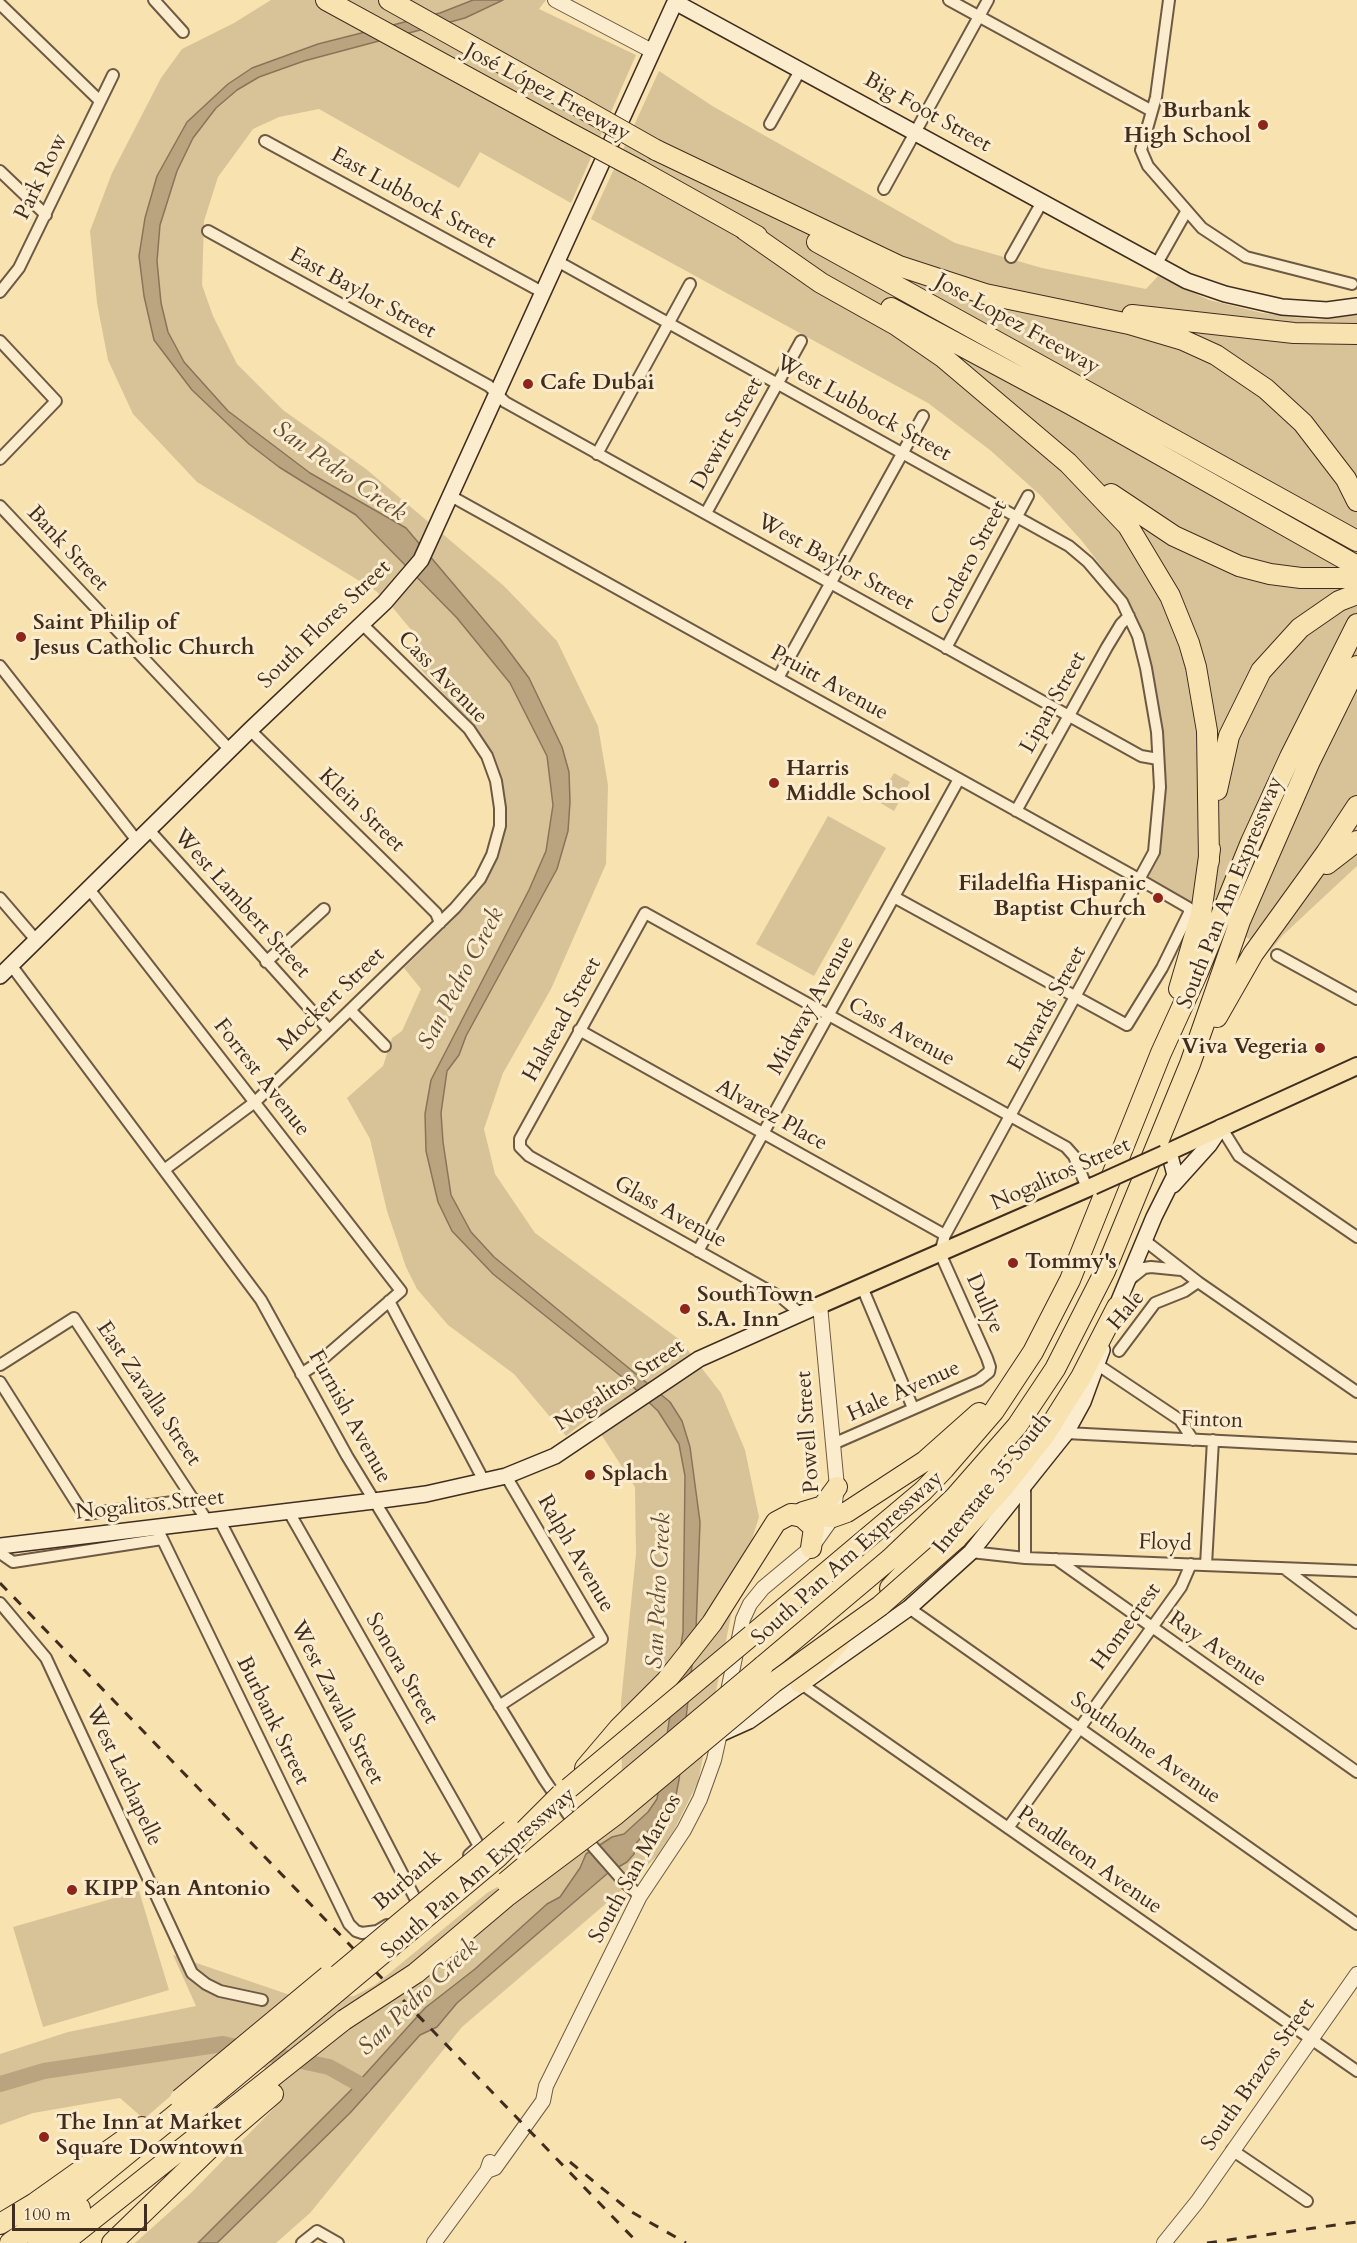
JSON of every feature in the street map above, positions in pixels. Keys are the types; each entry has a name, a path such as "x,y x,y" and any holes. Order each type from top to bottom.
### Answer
{"highway":[{"name":"José López Freeway","path":"326,0 745,230"},
{"name":"José López Freeway","path":"389,0 656,150"},
{"path":"656,150 898,266 960,287 1129,324 1183,340 1216,356 1266,389 1303,423 1341,472 1357,501"},
{"name":"Jose Lopez Freeway","path":"656,150 1240,488 1357,566"},
{"path":"745,230 820,283 929,347 1052,449 1128,506 1174,536 1239,566 1270,574 1301,578 1357,578"},
{"name":"Jose Lopez Freeway","path":"745,230 1071,404 1240,488 1357,541"},
{"path":"1031,303 1294,333 1357,334"},
{"path":"1052,449 1104,498 1128,526 1156,569 1184,628 1199,680 1207,731 1209,861"},
{"path":"1161,1053 1201,914 1216,793 1233,727 1261,671 1300,628 1339,601 1357,594"},
{"name":"South Pan Am Expressway","path":"38,2243 329,1975 404,1918 489,1846 565,1791 752,1635 923,1491 972,1438 1017,1379 1050,1323 1070,1280 1161,1053 1198,972 1251,842 1290,757 1357,624"},
{"name":"South Pan Am Expressway","path":"85,2243 212,2136 255,2093 340,2024 923,1529 985,1466 1035,1402 1095,1295 1190,1064 1240,921 1310,761 1357,666"},
{"path":"1190,1064 1204,1046 1253,954 1357,806"},
{"path":"1304,883 1357,841"},
{"path":"112,2243 212,2136 284,2085 340,2024 416,1973 506,1897 620,1811 772,1683 880,1606 956,1539 1002,1490 1044,1436 1081,1377 1117,1307"},
{"path":"791,1514 833,1517 868,1499 945,1445 1017,1379"},
{"path":"800,1683 972,1500 1002,1460 1035,1402"},
{"path":"837,1479 847,1495 855,1500 868,1499"},
{"path":"565,1791 619,1728 680,1664 712,1623 776,1522 791,1514 823,1506 837,1479"},
{"path":"791,1514 802,1517 814,1528 811,1548"},
{"name":"South Pan Am Expressway","path":"10,2243 92,2184 498,1857 565,1791"},
{"path":"0,2224 186,2106"},
{"name":"South Pan Am Expressway","path":"63,2243 212,2136"}],"main road":[{"name":"South Flores Street","path":"5,970 250,730 385,602 421,560 676,1"},
{"name":"Big Foot Street","path":"676,1 1156,266"},
{"path":"1156,266 1187,281 1259,303 1304,310 1357,306"},
{"name":"Nogalitos Street","path":"1,1553 159,1533 214,1521 374,1502 484,1481 538,1465 699,1359 1221,1127 1354,1071"},
{"name":"Interstate 35 South","path":"1170,1187 1209,1145 1221,1127"},
{"name":"Interstate 35 South","path":"720,1734 749,1721 909,1608 971,1552 1025,1487 1066,1433 1098,1365 1117,1307 1144,1240 1175,1175 1166,1153"}],"street":[{"path":"154,0 183,32"},
{"path":"555,0 652,51"},
{"path":"949,0 1152,111"},
{"path":"884,189 987,0"},
{"path":"1169,0 1152,111 1142,140 1144,159 1186,212 1209,233 1246,257 1352,284"},
{"path":"0,4 100,101"},
{"path":"770,124 801,69"},
{"name":"Park Row","path":"0,292 19,268 113,75"},
{"name":"East Lubbock Street","path":"265,141 542,292"},
{"path":"0,171 46,215"},
{"path":"1011,257 1042,202"},
{"path":"1156,266 1186,212"},
{"name":"East Baylor Street","path":"208,231 489,386 496,394"},
{"name":"West Lubbock Street","path":"557,261 1069,546 1088,562 1109,585 1129,616"},
{"path":"597,454 690,284"},
{"path":"0,341 56,401 0,459"},
{"name":"Dewitt Street","path":"706,513 801,341"},
{"name":"West Baylor Street","path":"496,394 505,402 597,454 1141,756 1158,759"},
{"path":"778,678 923,416"},
{"name":"Pruitt Avenue","path":"449,495 1189,908 1186,921 1162,968 1128,1025 1077,998"},
{"name":"Cordero Street","path":"946,648 1028,496"},
{"name":"Bank Street","path":"0,506 230,750"},
{"name":"Lipan Street","path":"1016,811 1119,627 1129,616"},
{"name":"Edwards Street","path":"940,1253 945,1235 1141,880 1156,845 1159,816 1157,732 1146,668 1129,616"},
{"name":"Cass Avenue","path":"361,623 469,729 487,756 496,781 500,826 489,861 480,879 440,923"},
{"path":"0,666 138,842"},
{"name":"Klein Street","path":"250,730 436,913 440,923"},
{"name":"Midway Avenue","path":"698,1251 959,779"},
{"name":"West Lambert Street","path":"149,830 329,1030"},
{"name":"Forrest Avenue","path":"89,889 401,1291 389,1301"},
{"path":"894,897 1077,998"},
{"path":"0,898 36,940"},
{"path":"266,962 324,909"},
{"name":"Cass Avenue","path":"645,913 1066,1147 1074,1156 1090,1187"},
{"name":"Halstead Street","path":"520,1147 520,1138 645,913"},
{"name":"Mockert Street","path":"164,1170 255,1102 440,923"},
{"path":"1277,955 1357,999"},
{"name":"Furnish Avenue","path":"5,970 164,1170 261,1300 374,1502 499,1706 580,1832 635,1892"},
{"path":"350,1010 385,1046"},
{"name":"Alvarez Place","path":"579,1030 945,1235"},
{"path":"1221,1127 1239,1156 1357,1237"},
{"name":"Glass Avenue","path":"520,1147 529,1156 782,1298 801,1314"},
{"path":"1144,1240 1198,1282 1357,1392"},
{"name":"Dullye","path":"940,1253 989,1364 989,1372"},
{"path":"1128,1280 1144,1268 1184,1271"},
{"name":"Hale","path":"1119,1352 1155,1303 1185,1291 1198,1282"},
{"path":"862,1287 913,1408"},
{"path":"301,1374 318,1363 389,1301 484,1481"},
{"name":"Powell Street","path":"720,1734 743,1619 750,1605 763,1588 811,1548 833,1517 837,1479 820,1305"},
{"name":"East Zavalla Street","path":"0,1365 74,1318 194,1499 214,1521"},
{"path":"1098,1365 1180,1420 1193,1440"},
{"name":"Hale Avenue","path":"833,1444 979,1380 989,1372"},
{"path":"0,1382 83,1512 93,1515 194,1499"},
{"name":"Finton","path":"1066,1433 1357,1448"},
{"path":"1206,1565 1213,1440"},
{"name":"Ralph Avenue","path":"499,1706 602,1639 506,1476"},
{"path":"1025,1487 1025,1558"},
{"name":"Sonora Street","path":"289,1512 479,1846"},
{"name":"West Zavalla Street","path":"214,1521 417,1902"},
{"name":"Burbank Street","path":"159,1533 349,1924 356,1931"},
{"name":"Floyd","path":"971,1552 1025,1558 1357,1571"},
{"name":"Ray Avenue","path":"1056,1559 1357,1772"},
{"name":"Homecrest","path":"1008,1828 1150,1627 1181,1587 1191,1564"},
{"path":"1284,1569 1357,1623"},
{"name":"West Lachapelle","path":"0,1603 30,1635 46,1658 192,1972 206,1984 220,1991 262,2000"},
{"name":"Southolme Avenue","path":"909,1608 1357,1924"},
{"name":"Pendleton Avenue","path":"800,1683 1357,2071"},
{"name":"South San Marcos","path":"434,2243 487,2171 495,2168 543,2101 546,2086 635,1892 693,1814 706,1784 720,1734"},
{"name":"Burbank","path":"356,1931 383,1929 417,1902 479,1846"},
{"name":"South Brazos Street","path":"1164,2243 1197,2202 1357,1974"},
{"path":"1232,2150 1307,2201"},
{"name":"South Brazos Street","path":"1172,2243 1189,2220 1197,2202"},
{"path":"302,2243 317,2231 338,2243"}],"shaded area":[{"path":"271,0 546,0 539,9 636,55 571,203 480,152 459,188 319,109 279,117 253,129 218,177 204,221 202,285 213,316 237,364 283,410 366,469 504,586 557,641 598,726 608,785 606,864 551,989 503,1073 484,1129 495,1174 535,1233 680,1340 721,1393 745,1450 759,1517 736,1590 698,1782 674,1830 657,1856 623,1889 462,2027 310,2213 276,2243 135,2243 191,2193 276,2106 270,2071 255,2062 219,2054 144,2119 120,2098 33,2113 0,2125 0,2054 68,2032 196,2006 173,1955 290,1995 323,1999 354,1996 375,1985 487,1893 563,1848 622,1785 621,1702 636,1554 635,1487 590,1417 566,1436 514,1374 448,1325 417,1289 406,1267 387,1211 370,1139 347,1098 383,1066 392,1038 402,1031 421,989 404,968 453,920 487,879 497,858 503,834 506,810 503,787 489,751 459,710 414,662 422,654 413,642 418,638 393,608 376,591 197,482 133,414 108,360 97,303 90,231 112,173 161,78 182,49 234,23"},
{"path":"473,0 503,0 465,18 304,61 259,77 237,90 216,108 193,138 177,171 160,225 157,261 161,303 168,332 184,362 228,411 310,473 406,528 500,639 529,678 562,747 569,772 570,802 568,831 557,869 466,1036 459,1055 447,1071 441,1113 443,1142 451,1195 471,1232 494,1257 670,1402 682,1421 690,1447 700,1522 696,1630 679,1780 676,1795 666,1813 637,1842 634,1854 627,1862 608,1873 457,2003 437,2027 420,2035 350,2113 217,2243 198,2243 350,2091 425,2008 475,1969 547,1904 560,1897 580,1868 586,1854 612,1837 624,1834 648,1812 657,1799 683,1632 685,1476 679,1444 658,1411 627,1381 493,1274 452,1231 438,1202 426,1151 425,1114 431,1080 529,890 546,851 553,805 547,756 510,683 457,618 356,515 279,467 249,444 192,390 154,340 144,296 139,256 145,218 157,176 187,122 228,84 252,68 318,44 440,13"},
{"path":"659,71 714,107 955,243 1042,268 1146,289 1158,276 1209,300 1262,313 1316,320 1357,315 1357,866 1283,935 1270,951 1147,879 1160,853 1166,788 1160,711 1144,637 1122,593 1082,541 1040,495 990,450 928,403 591,219"},
{"path":"894,773 910,782 894,811 877,801"},
{"path":"828,816 886,848 814,976 756,944"},
{"path":"139,1891 169,1990 43,2027 13,1927"}],"waterway":[{"name":"San Pedro Creek","path":"0,2084 44,2071 223,2044 329,2067 363,2086"}],"railway":[{"path":"0,1583 638,2243"},
{"path":"570,2162 630,2211 686,2243"},
{"path":"1207,2243 1357,2222"}],"place":[{"name":"Burbank High School","path":"1263,125"},
{"name":"Cafe Dubai","path":"528,384"},
{"name":"Saint Philip of Jesus Catholic Church","path":"21,637"},
{"name":"Harris Middle School","path":"774,783"},
{"name":"Filadelfia Hispanic Baptist Church","path":"1158,898"},
{"name":"Viva Vegeria","path":"1320,1048"},
{"name":"Tommy's","path":"1013,1263"},
{"name":"SouthTown S.A. Inn","path":"685,1309"},
{"name":"Splach","path":"590,1475"},
{"name":"KIPP San Antonio","path":"72,1890"},
{"name":"The Inn at Market Square Downtown","path":"44,2137"}]}
